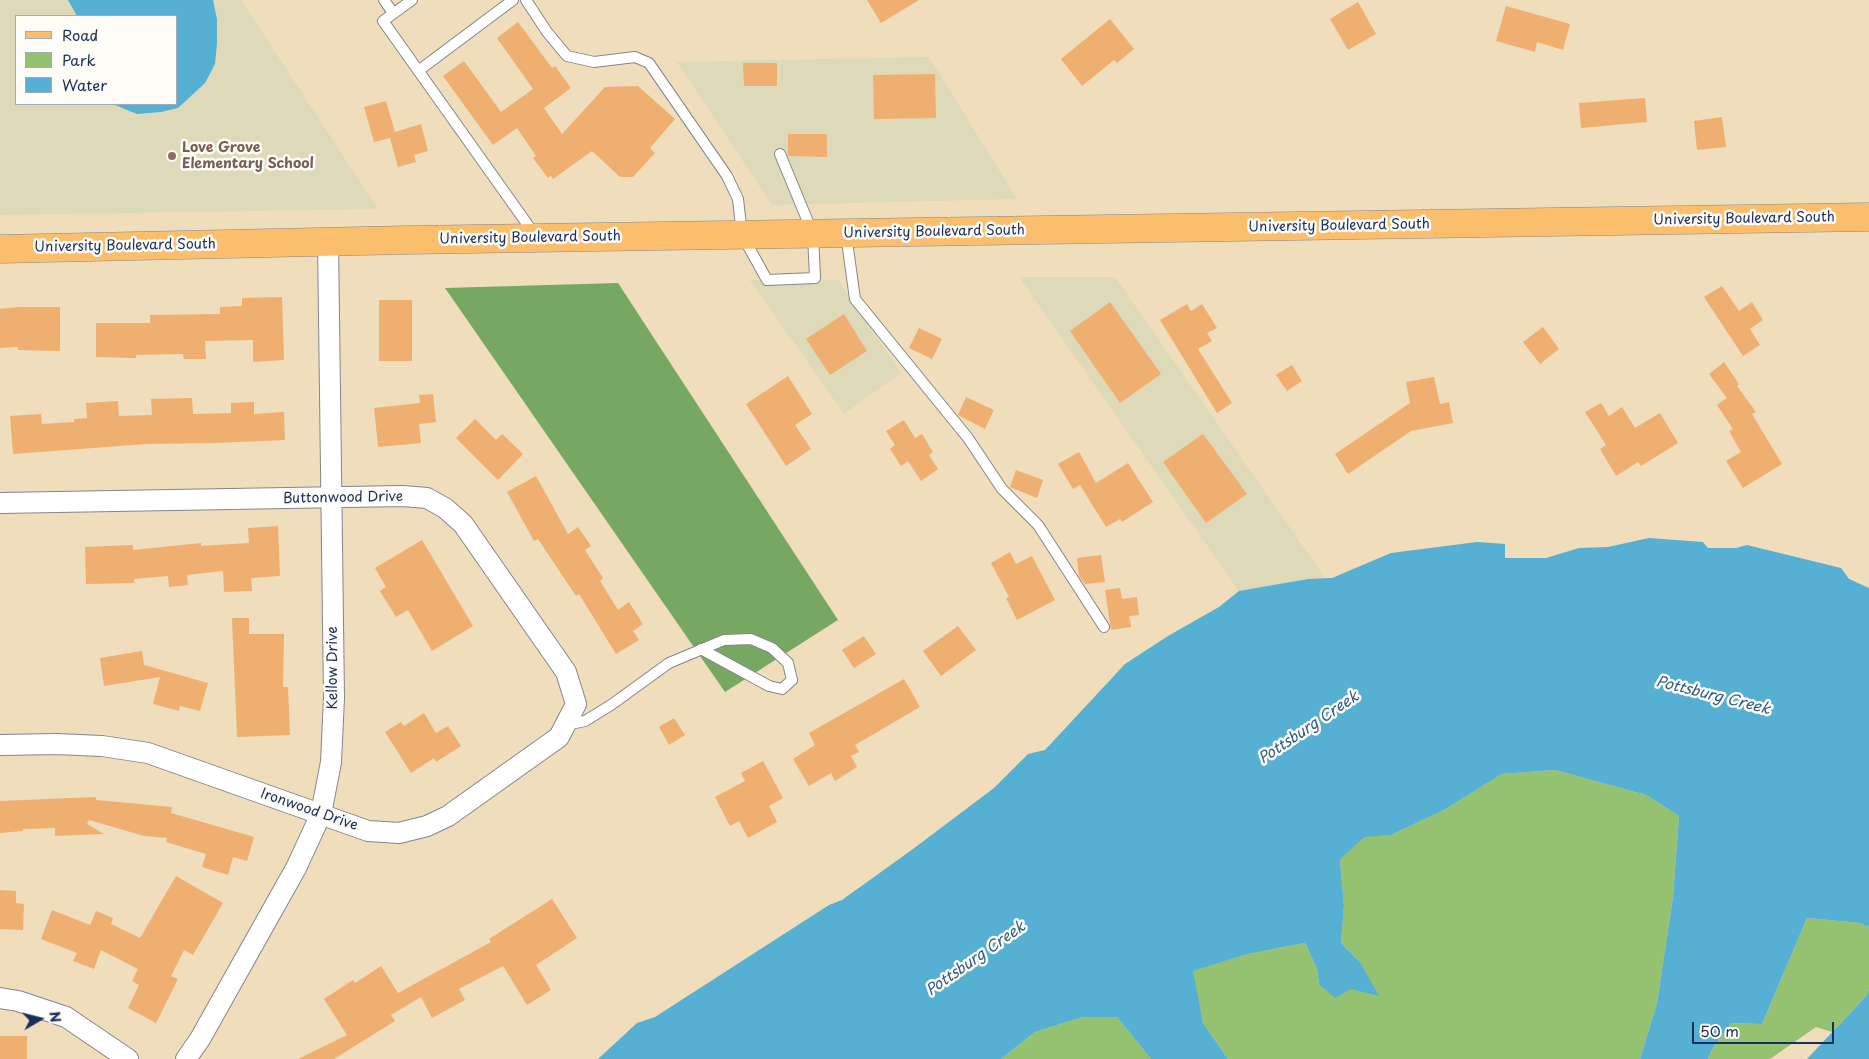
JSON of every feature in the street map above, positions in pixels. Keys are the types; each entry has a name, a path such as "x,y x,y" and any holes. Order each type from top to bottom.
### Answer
{"main road":[{"name":"University Boulevard South","path":"0,249 537,238 1869,217"}],"street":[{"name":"Kellow Drive","path":"186,1059 200,1039 296,868 321,814 331,762 334,698 328,242"},
{"name":"Buttonwood Drive","path":"0,503 403,496 427,498 445,508 463,524 566,672 576,704"},
{"name":"Ironwood Drive","path":"0,745 56,744 102,746 148,754 368,831 399,833 428,826 448,816 559,736 576,704"},
{"path":"0,998 18,1001 66,1018 128,1059"}],"lane":[{"path":"384,0 393,13"},
{"path":"412,0 382,21 537,238"},
{"path":"418,71 513,0"},
{"path":"526,0 547,32 567,56 594,62 635,58 649,63 727,176 738,199 742,235 767,280 815,278 813,234 780,154"},
{"path":"846,233 855,298 968,438 1002,489 1038,525 1104,627"},
{"path":"564,726 585,721 611,705 669,663 701,649 724,640 752,639 772,648 788,663 792,680 782,689 769,686 701,649"}],"shaded area":[{"name":"Love Grove Elementary School","path":"0,0 241,0 378,209 0,215"},
{"path":"929,57 1017,199 772,205 677,62"},
{"path":"1019,277 1115,277 1325,578 1308,579 1239,591"},
{"path":"750,280 838,280 901,373 844,414"}],"green space":[{"path":"618,283 838,620 725,692 445,288"},
{"path":"1555,770 1646,795 1679,816 1673,897 1657,1003 1640,1059 1228,1059 1203,1023 1192,971 1248,954 1305,943 1317,969 1319,984 1360,962 1341,943 1344,906 1340,860 1364,836 1391,835 1444,810 1502,774"},
{"path":"1807,918 1860,923 1869,927 1869,988 1867,995 1832,1032 1816,1027 1770,1059 1708,1059 1711,1051 1731,1023 1762,1024"},
{"path":"1083,1017 1117,1017 1151,1059 1001,1059 1035,1032"}],"water":[{"path":"68,0 213,0 217,19 215,64 205,83 178,108 137,114 115,105 178,105 178,15 76,15"},
{"name":"Pottsburg Creek","path":"1649,538 1703,542 1708,548 1736,548 1747,545 1841,568 1849,579 1869,588 1869,927 1860,923 1807,918 1762,1024 1731,1023 1711,1051 1708,1059 1640,1059 1657,1003 1673,897 1679,816 1646,795 1555,770 1502,774 1444,810 1391,835 1364,837 1340,860 1344,906 1341,943 1360,962 1379,996 1351,989 1335,998 1319,984 1317,969 1305,943 1248,954 1193,971 1203,1023 1228,1059 1151,1059 1117,1017 1083,1017 1035,1032 1001,1059 598,1059 637,1023 655,1017 829,905 842,900 913,849 994,788 1028,754 1045,750 1125,664 1168,636 1219,607 1239,591 1308,579 1332,578 1391,553 1477,542 1505,544 1505,558 1546,558 1579,548 1608,547"},
{"path":"1869,988 1869,1059 1807,1059 1867,995"}],"building":[{"path":"867,0 919,0 881,23"},
{"path":"1358,2 1376,34 1348,50 1330,19"},
{"path":"1506,6 1570,24 1563,50 1537,42 1535,52 1496,41"},
{"path":"1110,19 1134,49 1117,63 1114,60 1082,86 1061,59"},
{"path":"518,22 552,68 555,66 571,88 544,108 562,134 605,87 638,86 675,119 650,148 655,153 633,177 620,177 592,151 553,179 551,176 548,178 533,158 536,156 517,128 493,145 443,76 464,61 501,112 533,89 497,38"},
{"path":"743,63 777,63 777,86 744,86"},
{"path":"935,74 936,118 874,119 873,75"},
{"path":"1645,98 1647,122 1581,128 1579,103"},
{"path":"386,101 395,132 421,124 428,151 414,155 416,162 398,167 390,138 374,142 364,107"},
{"path":"1722,117 1726,147 1697,150 1694,121"},
{"path":"788,134 827,134 827,157 788,156"},
{"path":"1722,286 1739,311 1752,302 1763,320 1750,329 1760,345 1743,356 1704,297"},
{"path":"282,297 284,360 253,362 253,340 205,341 206,359 184,359 183,354 136,355 136,358 96,357 96,323 150,323 150,315 220,314 220,307 242,306 242,298"},
{"path":"379,300 412,300 412,361 379,361"},
{"path":"1110,302 1161,374 1120,403 1070,331"},
{"path":"1187,304 1191,311 1202,304 1217,328 1207,333 1212,341 1198,349 1232,403 1217,413 1160,320"},
{"path":"60,307 60,351 18,350 18,347 0,348 0,309"},
{"path":"844,314 867,351 830,375 806,339"},
{"path":"1543,327 1559,349 1540,364 1523,342"},
{"path":"919,328 942,339 932,359 909,348"},
{"path":"1724,362 1739,384 1737,386 1756,412 1752,414 1782,464 1743,488 1726,461 1741,452 1729,431 1733,429 1717,405 1727,398 1709,374"},
{"path":"1292,365 1302,381 1287,391 1276,375"},
{"path":"788,376 812,414 795,425 811,449 786,466 746,404"},
{"path":"1434,377 1440,404 1449,402 1453,423 1411,431 1348,474 1335,454 1410,403 1406,382"},
{"path":"433,394 436,422 419,424 421,443 378,447 374,408 420,403 419,395"},
{"path":"966,397 994,410 985,429 958,415"},
{"path":"192,398 193,414 231,413 231,403 254,402 254,414 284,412 285,440 146,444 13,454 10,416 41,414 42,424 74,422 74,419 87,418 86,403 118,401 119,416 152,415 151,399"},
{"path":"1601,403 1609,416 1622,407 1635,428 1660,413 1678,443 1641,466 1638,462 1616,476 1600,449 1606,445 1585,412"},
{"path":"475,419 496,440 502,434 523,454 498,480 456,438"},
{"path":"904,420 915,438 922,434 933,452 929,455 938,469 921,481 908,461 901,466 890,449 895,445 886,431"},
{"path":"1203,434 1247,494 1206,523 1163,462"},
{"path":"1079,452 1096,483 1128,463 1153,502 1122,522 1120,519 1106,527 1080,485 1073,489 1058,464"},
{"path":"1016,470 1043,480 1037,498 1010,487"},
{"path":"536,476 568,534 578,527 591,546 585,550 603,578 600,581 618,610 629,602 643,624 633,631 639,640 616,654 579,594 576,596 538,539 534,541 507,492"},
{"path":"278,526 280,576 251,578 252,591 224,592 223,571 187,575 188,585 169,587 168,576 134,579 134,583 86,584 85,547 133,545 133,550 201,543 201,546 249,543 248,528"},
{"path":"422,540 473,626 432,651 408,610 396,617 380,591 386,587 375,568"},
{"path":"1010,552 1016,564 1032,556 1055,600 1017,620 1006,598 1009,597 991,563"},
{"path":"1101,555 1105,582 1085,584 1079,576 1077,558"},
{"path":"1120,588 1122,599 1137,597 1139,615 1129,616 1131,627 1111,630 1105,590"},
{"path":"232,618 249,618 249,634 284,634 283,687 288,687 290,735 237,737"},
{"path":"958,626 976,650 941,676 923,651"},
{"path":"864,636 876,654 854,668 842,650"},
{"path":"142,651 144,665 208,683 200,711 180,706 179,711 153,704 160,677 104,686 100,658"},
{"path":"904,679 920,707 855,745 859,752 851,756 857,767 835,781 831,773 809,786 793,759 815,745 809,733"},
{"path":"424,713 436,733 448,726 461,746 436,762 434,758 411,773 385,732 401,722 404,726"},
{"path":"674,718 685,735 669,745 659,727"},
{"path":"763,761 783,798 769,806 777,822 748,838 739,821 730,826 715,797 745,781 741,773"},
{"path":"96,797 96,800 172,807 171,813 254,837 247,861 233,857 228,875 202,867 206,854 166,842 167,838 144,836 89,820 87,824 104,834 55,836 55,828 23,829 23,831 0,833 0,801"},
{"path":"176,876 223,903 193,955 184,950 171,976 178,979 156,1023 128,1008 139,985 132,981 138,969 101,950 94,969 73,961 77,953 41,939 52,910 90,925 96,911 113,918 111,924 140,938"},
{"path":"0,890 16,891 16,903 24,904 23,930 0,929"},
{"path":"552,899 577,938 536,965 551,990 527,1005 503,966 459,989 465,1000 432,1018 421,997 391,1015 395,1021 334,1059 298,1059 347,1035 324,999 353,980 355,983 381,966 398,993 491,942 489,939"},
{"path":"0,1036 27,1036 27,1059 0,1059"}],"place":[{"name":"Love Grove Elementary School","path":"172,156"}]}
